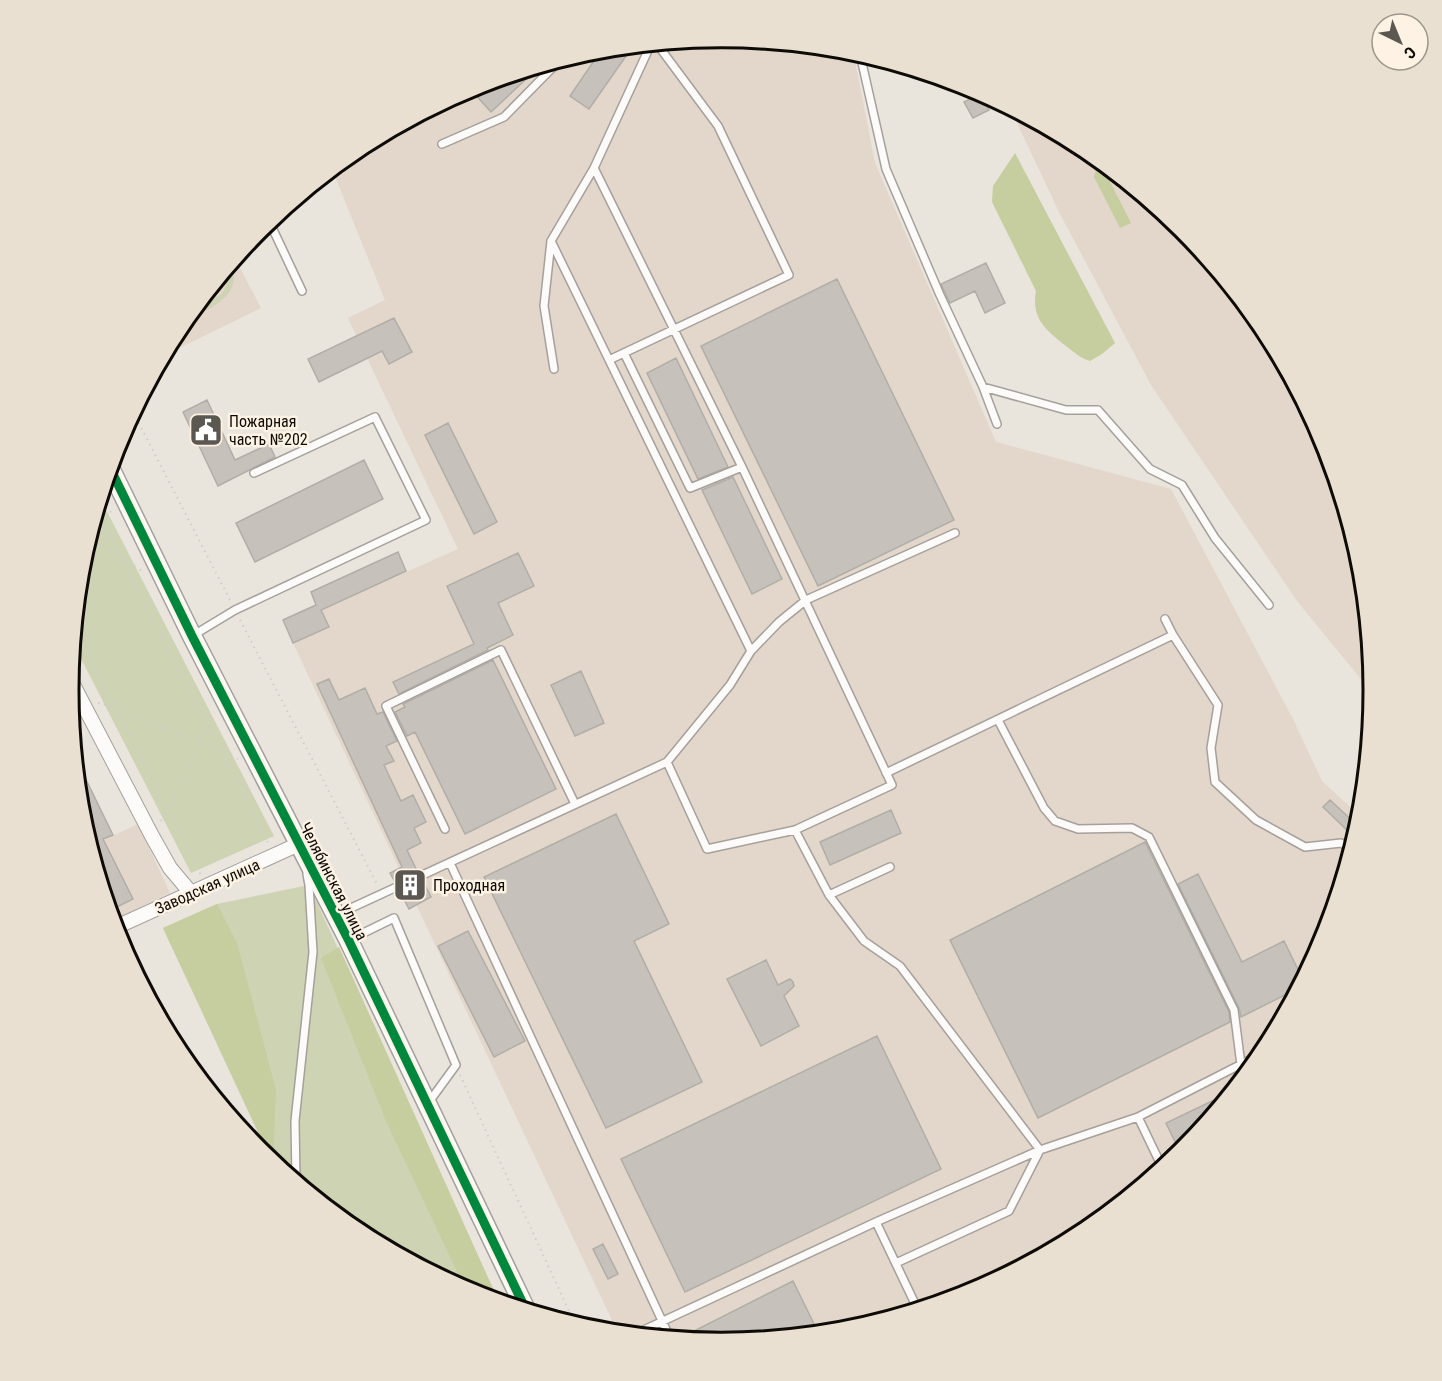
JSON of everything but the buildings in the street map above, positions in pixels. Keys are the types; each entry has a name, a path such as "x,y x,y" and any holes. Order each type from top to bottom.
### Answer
{"street":[{"name":"Челябинская улица","path":"115,478 223,698 336,915 522,1301"},
{"path":"80,699 170,868 191,893"},
{"name":"Заводская улица","path":"123,924 300,844"}],"lane":[{"path":"609,360 789,275 718,126 662,51"},
{"path":"554,369 544,306 551,241 594,168 647,52"},
{"path":"862,64 886,169 998,424"},
{"path":"442,144 504,117 548,72"},
{"path":"594,168 742,467 892,785 795,830 707,849 667,762"},
{"path":"273,230 302,291"},
{"path":"551,241 751,651"},
{"path":"624,353 690,488 742,467"},
{"path":"983,387 1066,410 1098,410 1150,469 1182,485 1215,538 1269,605"},
{"path":"192,636 235,610 426,520 375,417 254,473"},
{"path":"336,915 667,762 730,685 751,651 779,622 806,600 955,533"},
{"path":"1165,619 1218,705 1211,748 1215,782 1256,820 1305,847 1341,843 1345,845"},
{"path":"886,773 1173,635"},
{"path":"445,829 386,706 501,650 575,804"},
{"path":"998,720 1044,808 1055,821 1078,829 1132,828 1149,837 1234,1010 1240,1065"},
{"path":"795,830 829,895 864,941 900,966 1040,1150"},
{"path":"296,1173 295,1120 313,952 309,885 300,844"},
{"path":"450,863 666,1331"},
{"path":"829,895 890,867"},
{"path":"348,941 394,918 456,1065 427,1104"},
{"path":"647,1329 876,1222 1040,1150 1138,1117 1244,1063"},
{"path":"1138,1117 1159,1161"},
{"path":"896,1263 1009,1211 1040,1150"},
{"path":"876,1222 915,1303"}],"path":[{"path":"138,421 382,893"},
{"path":"102,519 275,856"},
{"path":"105,525 96,544 82,641 206,885"},
{"path":"96,544 167,586"},
{"path":"163,817 223,698"},
{"path":"80,699 115,707 221,750 259,769"},
{"path":"456,1065 571,1315"}],"shaded area":[{"path":"679,49 763,49 805,53 855,62 875,163 996,442 1171,489 1293,719 1322,781 1352,809 1342,857 1315,936 1277,1012 1231,1082 1204,1114 1145,1174 1078,1225 1005,1267 928,1299 887,1311 805,1328 763,1332 679,1332 614,1324 293,643 328,627 321,610 458,549 348,318 385,300 335,177 364,156 437,114 514,82 596,60 637,53"},
{"path":"1016,120 1078,156 1145,207 1204,267 1231,299 1277,369 1315,445 1342,524 1358,607 1364,682 1297,601 1151,385 1060,214"},
{"path":"239,266 261,308 178,349 211,299"},
{"path":"138,824 170,893 120,917 97,843"}],"green space":[{"path":"1015,153 1115,343 1090,361 1080,357 1052,335 1042,323 1036,309 1036,291 992,202 993,186"},
{"path":"1096,169 1108,178 1131,223 1120,228 1094,177"},
{"path":"233,272 233,285 228,294 222,301 203,311 210,300 218,296 225,287 226,281"},
{"path":"105,508 274,836 191,873 80,656 84,607 91,565"},
{"path":"309,885 494,1291 437,1267 364,1225 297,1174 260,1138 163,928 217,904"},
{"path":"217,904 237,943 276,1090 273,1151 262,1140 163,928"},
{"path":"339,947 494,1291 459,1277 386,1121 321,958"}],"cycle path":[{"path":"115,478 192,636 349,941 522,1301"}],"place":[{"name":"Пожарная часть №202","path":"206,430"},
{"name":"Проходная","path":"410,885"}]}
